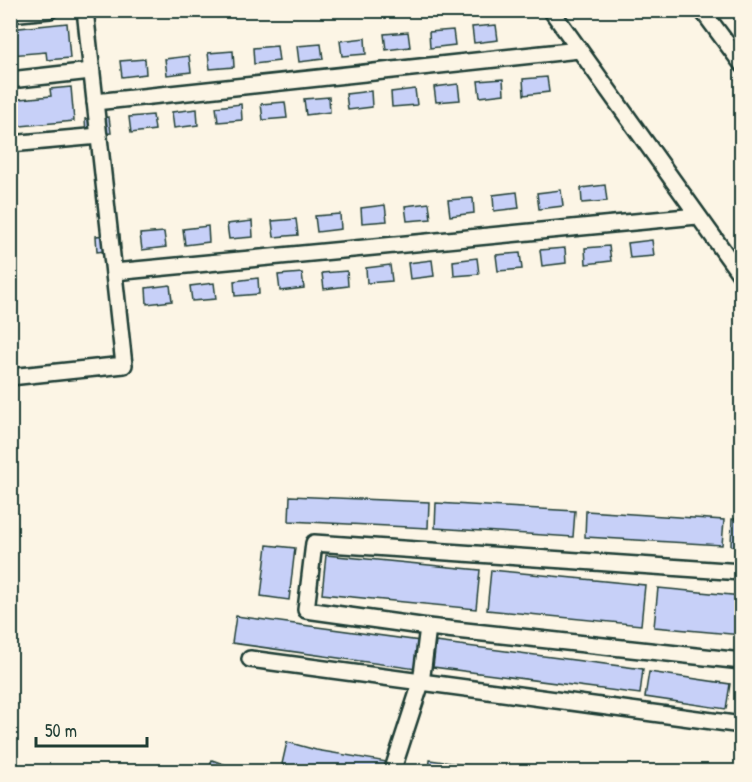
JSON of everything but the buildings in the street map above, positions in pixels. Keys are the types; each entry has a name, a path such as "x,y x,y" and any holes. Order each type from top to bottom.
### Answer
{"street":[{"path":"10,14 50,10"},
{"path":"10,377 124,365 85,10"},
{"path":"551,10 741,278"},
{"path":"702,10 741,64"},
{"path":"95,102 579,50"},
{"path":"10,80 91,71"},
{"path":"10,144 99,136"},
{"path":"114,272 697,216"},
{"path":"741,572 314,543 306,610 428,627 741,661"},
{"path":"392,771 421,682 428,627"},
{"path":"250,659 741,725"}]}
